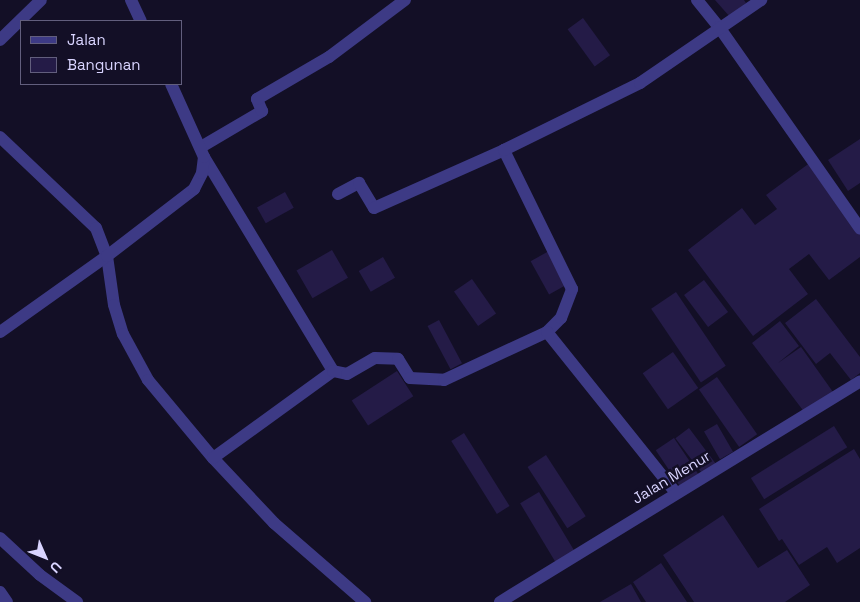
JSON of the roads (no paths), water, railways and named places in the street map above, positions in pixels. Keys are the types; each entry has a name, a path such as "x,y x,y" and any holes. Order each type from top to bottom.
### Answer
{"street":[{"path":"20,20 41,0"},
{"path":"131,0 141,20"},
{"path":"202,152 262,111 257,99 329,57 406,0"},
{"path":"697,0 719,27 860,228"},
{"path":"338,194 359,183 374,208 504,150 640,83 761,0"},
{"path":"0,40 20,20"},
{"path":"171,85 202,152 333,371 347,374 375,358 398,359 410,378 444,380 547,332 561,318 572,289 504,150"},
{"path":"2,143 96,228 107,256 114,305 123,334 148,380 213,458 274,523 364,602"},
{"path":"0,332 107,256 194,189 202,173 202,152"},
{"path":"547,332 676,494"},
{"path":"213,458 333,371"},
{"name":"Jalan Menur","path":"500,602 860,381"},
{"path":"0,538 40,575 77,602"},
{"path":"0,592 7,602"}]}
